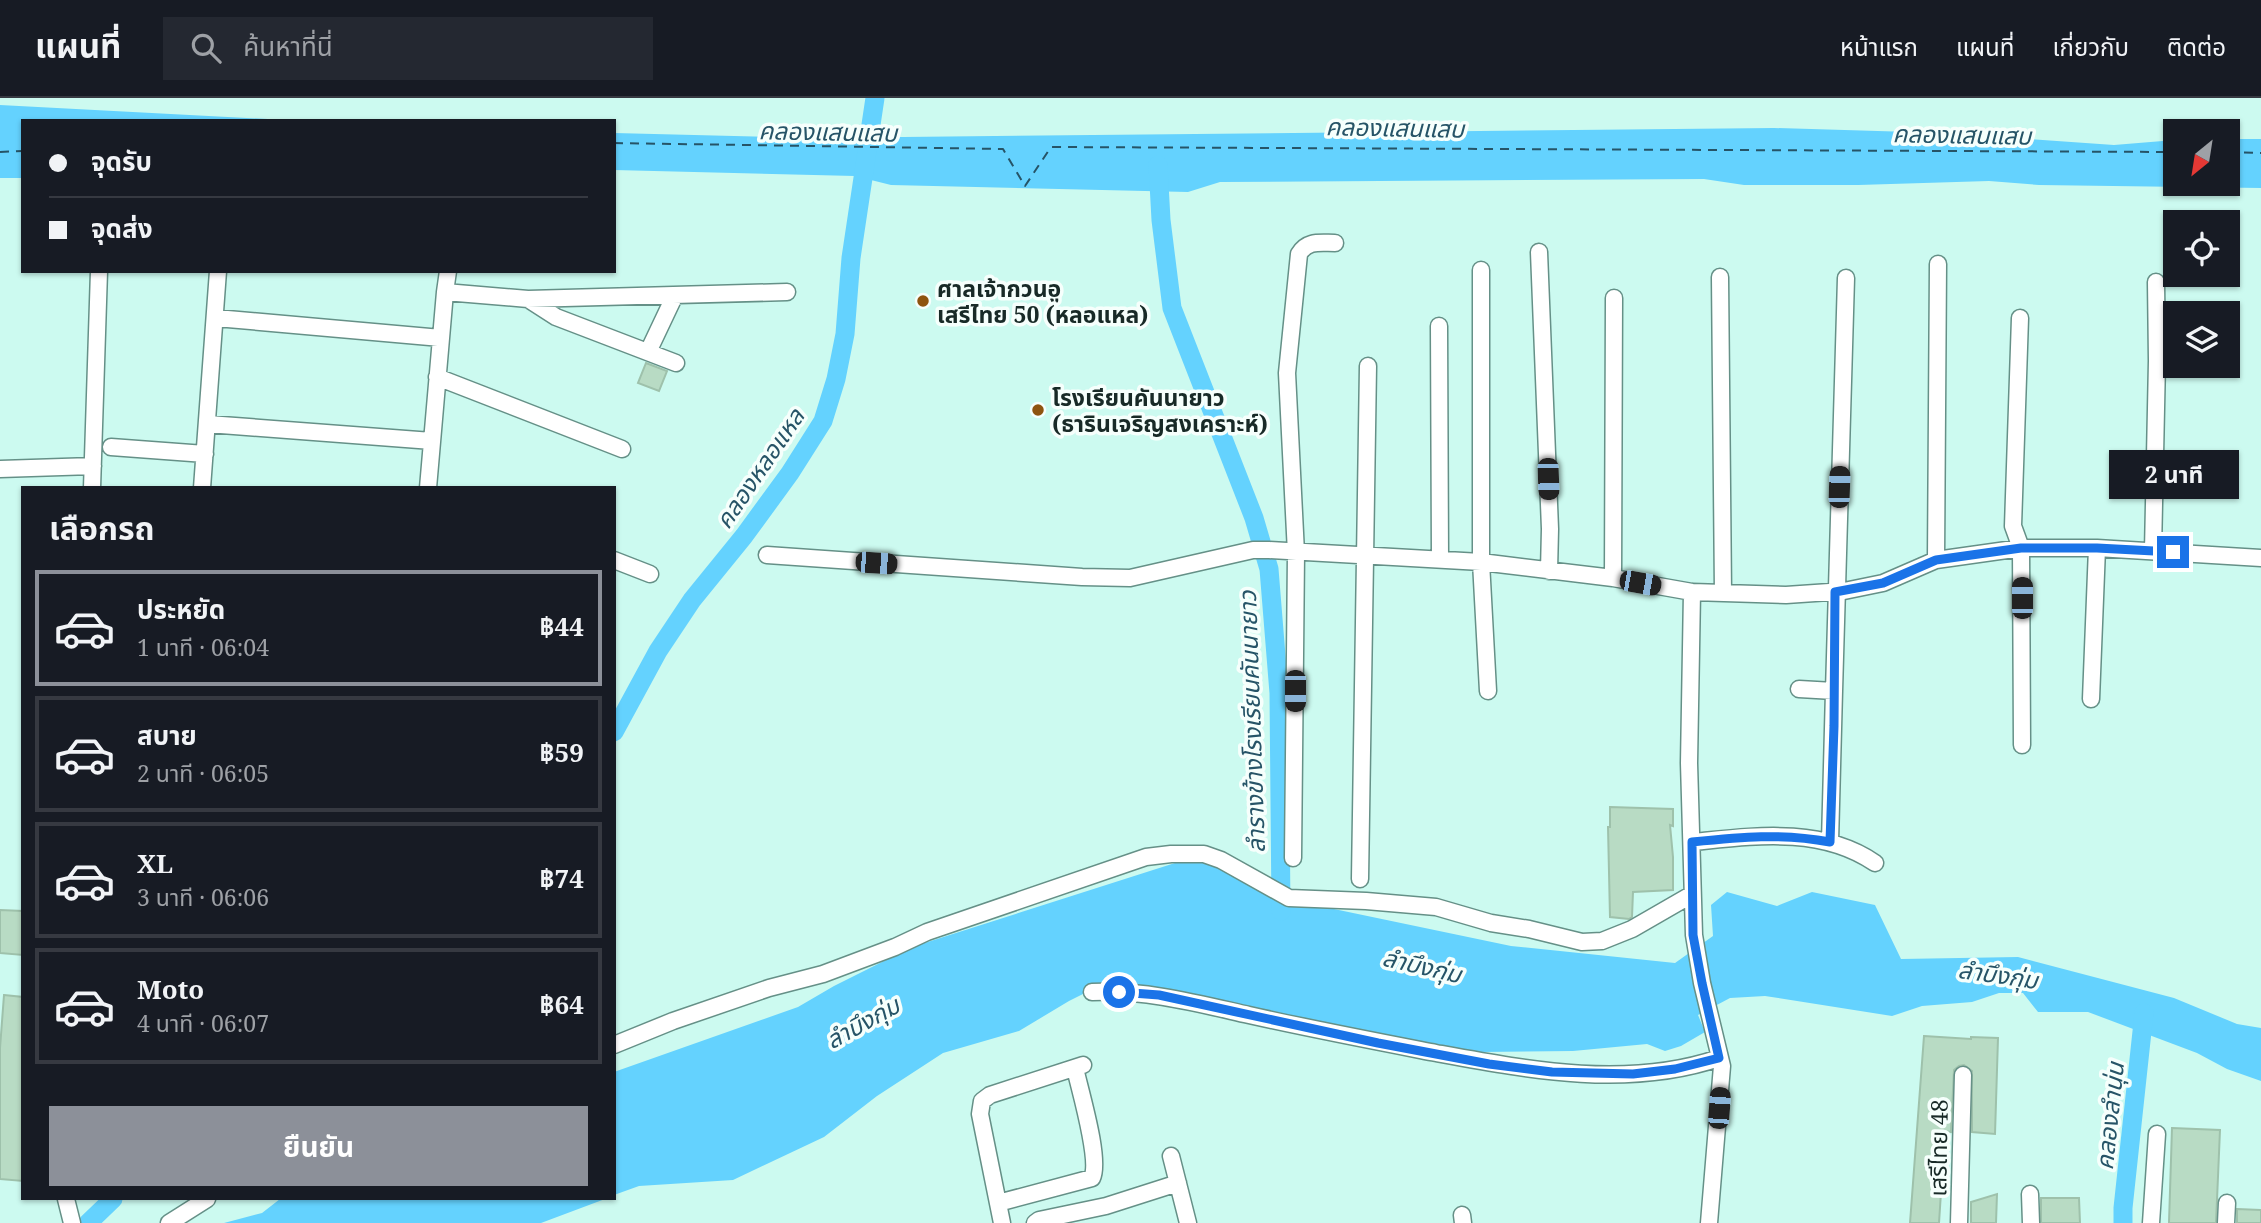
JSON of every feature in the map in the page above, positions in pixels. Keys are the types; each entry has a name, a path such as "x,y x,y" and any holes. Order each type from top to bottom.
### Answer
{"street":[{"path":"1293,858 1296,552 1287,373 1299,254 1303,247 1311,243 1335,243"},
{"path":"1539,252 1550,529 1549,571"},
{"path":"1936,560 1938,264"},
{"path":"1481,270 1482,562 1488,691"},
{"path":"92,486 99,273"},
{"path":"202,486 218,273"},
{"path":"429,486 448,273"},
{"path":"1720,277 1723,593"},
{"path":"1830,842 1846,278"},
{"path":"2153,551 2156,282"},
{"path":"444,292 528,299 788,292"},
{"path":"648,352 675,295"},
{"path":"1613,578 1614,298"},
{"path":"528,299 556,317 676,363"},
{"path":"216,318 441,338"},
{"path":"2020,318 2013,526 2021,548 2022,745"},
{"path":"1439,326 1440,560"},
{"path":"1360,880 1368,366"},
{"path":"438,377 622,449"},
{"path":"208,424 432,441"},
{"path":"111,447 205,453"},
{"path":"0,469 93,466"},
{"path":"768,555 1130,578 1261,550 1482,562 1613,578 1692,592 1786,595 1835,592 1883,583 1936,560 2021,548 2097,548 2261,558"},
{"path":"2091,699 2097,548"},
{"path":"616,561 650,574"},
{"path":"1692,592 1689,763 1693,935 1722,1066 1709,1223"},
{"path":"1799,689 1834,691"},
{"path":"1692,842 1751,836 1798,836 1851,849 1875,863"},
{"path":"616,1044 673,1021 778,985 823,974 927,933 1146,857 1188,853 1209,855 1293,899 1436,907 1491,923 1582,942 1602,941 1632,929 1691,895"},
{"path":"1092,992 1159,995 1378,1043 1489,1064 1552,1072 1633,1074 1675,1069 1718,1054"},
{"path":"998,1203 1088,1181 1095,1173 1095,1156 1079,1067 990,1095 982,1101 980,1114 1002,1223"},
{"name":"เสรีไทย 48","path":"1959,1223 1963,1075"},
{"path":"2151,1223 2157,1134"},
{"path":"1171,1156 1188,1223"},
{"path":"1035,1223 1106,1206 1178,1183"},
{"path":"2030,1194 2031,1223"},
{"path":"66,1200 72,1223"},
{"path":"169,1223 205,1200"},
{"path":"2226,1223 2227,1203"}],"water":[{"path":"0,105 267,119 21,119 21,178 0,178"},
{"path":"1774,128 1944,133 2114,145 2163,141 2163,187 2039,185 1989,181 1744,185 1704,179 1220,182 1188,192 891,185 855,176 616,170 616,133 811,138"},
{"path":"2240,139 2261,139 2261,188 2240,188"},
{"name":"ลำบึงกุ่ม","path":"1200,855 1310,904 1511,946 1675,963 1713,936 1711,905 1727,892 1777,906 1812,892 1875,905 1901,959 2018,957 2174,998 2237,1024 2261,1028 2261,1081 2227,1069 2197,1053 2088,1012 2038,1012 2023,993 1999,993 1972,1002 1922,1006 1892,1016 1765,996 1730,998 1698,1015 1705,1032 1681,1046 1665,1051 1647,1044 1573,1051 1479,1052 1402,1045 1095,988 1019,1031 943,1053 877,1096 824,1137 733,1180 639,1186 616,1194 616,1071 798,1007 912,947"},
{"path":"279,1200 602,1200 541,1223 224,1223 262,1213"}],"building":[{"path":"646,363 667,371 659,391 638,383"},
{"path":"1610,807 1673,809 1673,826 1670,825 1673,890 1633,892 1632,917 1629,919 1610,917"},
{"path":"0,910 21,911 21,955 0,953"},
{"path":"4,995 21,997 21,1181 0,1179 0,1048"},
{"path":"1924,1036 1998,1038 1995,1134 1972,1132 1972,1071 1964,1065 1954,1070 1951,1132 1945,1131 1939,1223 1910,1223"},
{"path":"2172,1128 2220,1130 2216,1223 2169,1223"},
{"path":"1997,1194 1996,1223 1971,1223 1971,1202"},
{"path":"2041,1198 2079,1198 2080,1223 2041,1223"},
{"path":"2237,1209 2261,1210 2261,1223 2237,1223"}],"waterway":[{"name":"คลองหลอแหล","path":"616,728 658,651 692,600 744,536 790,473 823,421 836,379 845,334 851,258 875,98"},
{"name":"ลำรางข้างโรงเรียนคันนายาว","path":"1158,165 1161,220 1172,308 1254,518 1269,569 1279,693 1281,911"},
{"name":"คลองลำนุ่น","path":"2123,1223 2144,1013"},
{"name":"คลองหลอแหล","path":"88,1223 112,1200"}],"ferry route":[{"path":"616,143 1003,149 1025,186 1051,147 2163,152"},
{"path":"0,152 21,151"},
{"path":"2240,152 2261,153"}],"place":[{"name":"ศาลเจ้ากวนอู เสรีไทย 50 (หลอแหล)","path":"923,301"},
{"name":"โรงเรียนคันนายาว (ธารินเจริญสงเคราะห์)","path":"1038,410"}],"route":[{"path":"1119,992 1181,999 1378,1043 1489,1064 1552,1072 1633,1074 1675,1069 1719,1058 1693,935 1692,842 1751,836 1798,836 1830,842 1835,592 1883,583 1936,560 2021,548 2173,552"}],"water label":[{"name":"คลองแสนแสบ","path":"1395,127"},
{"name":"คลองแสนแสบ","path":"828,131"},
{"name":"คลองแสนแสบ","path":"1962,134"}]}
